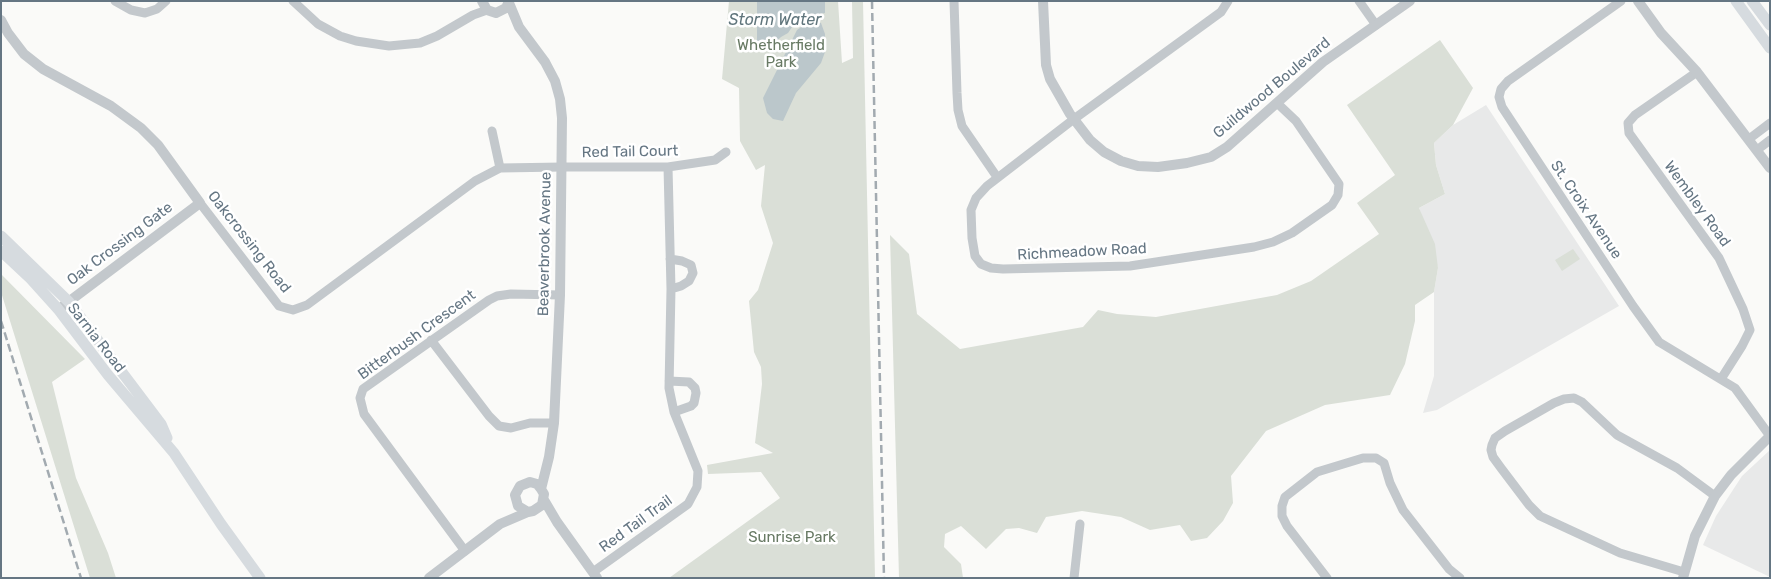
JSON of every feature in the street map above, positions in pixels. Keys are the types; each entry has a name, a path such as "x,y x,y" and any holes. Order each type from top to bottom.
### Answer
{"main road":[{"path":"1736,1 1770,48"},
{"path":"1752,1 1770,25"},
{"name":"Sarnia Road","path":"1,236 69,302 161,424 174,453"},
{"name":"Sarnia Road","path":"1,251 31,279 58,309 108,375 174,453 221,524 260,578"}],"street":[{"path":"115,1 131,10 145,13 157,9 166,1"},
{"path":"954,1 958,110 962,126 997,177"},
{"name":"Guildwood Boulevard","path":"1043,1 1045,52 1050,78 1059,98 1074,120 1090,140 1112,157 1138,166 1158,167 1187,163 1210,157 1227,147 1323,62 1410,1"},
{"name":"Richmeadow Road","path":"1228,1 1228,5 1215,17 997,177 976,198 971,210 975,256 981,264 991,268 1130,266 1254,247 1272,242 1292,233 1332,205 1338,195 1339,184 1296,121 1277,103"},
{"path":"1359,1 1376,25"},
{"name":"St. Croix Avenue","path":"1621,1 1508,81 1501,89 1499,96 1502,107 1658,342 1735,388 1770,436"},
{"path":"1638,1 1661,33 1697,72 1770,168"},
{"path":"296,2 318,24 340,36 356,41 389,46 420,43 437,36 486,6 502,12 509,2"},
{"name":"Beaverbrook Avenue","path":"509,2 519,27 545,62 555,81 560,99 562,118 560,296 554,423 550,457 544,471 541,489"},
{"name":"Beaverbrook Avenue","path":"486,6 519,27"},
{"name":"Oakcrossing Road","path":"1,20 8,34 24,54 42,69 111,106 141,128 158,145 279,306 293,310 307,306 476,181 500,168 562,167"},
{"name":"Wembley Road","path":"1697,72 1634,116 1628,123 1629,133 1719,258 1744,309 1750,330 1721,380"},
{"path":"1749,139 1770,123"},
{"path":"492,131 500,168"},
{"path":"1756,150 1770,140"},
{"name":"Red Tail Court","path":"562,167 668,167 715,160 726,152"},
{"name":"Red Tail Trail","path":"595,575 688,504 697,487 698,471 674,412 669,381 670,259 668,167"},
{"name":"Oak Crossing Gate","path":"58,309 200,203"},
{"path":"670,259 691,265 693,273 689,281 681,286 670,289"},
{"name":"Bitterbush Crescent","path":"465,551 364,414 360,398 363,389 497,296 511,294 560,296"},
{"path":"431,340 489,416 499,426 511,428 530,422 554,423"},
{"path":"669,381 689,382 693,384 696,393 694,403 691,406 674,412"},
{"path":"1715,496 1677,468 1617,435 1582,402 1574,398 1554,403 1504,431 1495,438 1492,445 1493,457 1529,505 1540,516 1620,553 1684,575 1695,536 1715,496 1731,475 1770,436"},
{"path":"1327,578 1287,526 1282,516 1282,506 1285,497 1289,493 1317,472 1363,458 1376,458 1384,463 1393,490 1403,510 1448,569 1460,578"},
{"path":"500,524 515,501 516,490 544,471"},
{"path":"530,482 536,484 541,489 544,500 557,522 595,575"},
{"path":"429,578 500,524 530,512 542,505 544,500"},
{"path":"515,501 522,510 557,522"},
{"path":"1074,578 1080,524"}],"shaded area":[{"path":"1486,105 1619,306 1437,410 1423,413 1434,376 1434,292 1438,268 1419,208 1445,194 1436,165 1434,143 1453,125"},
{"path":"1770,450 1770,577 1703,545 1716,516 1742,476"}],"green space":[{"path":"729,1 838,1 842,63 853,58 852,1 863,1 875,578 669,578 780,498 761,472 708,474 707,465 773,453 755,443 762,384 761,367 754,352 749,301 758,290 773,243 761,206 765,165 756,170 740,141 739,88 722,79"},
{"path":"1440,40 1473,88 1453,125 1434,143 1436,165 1445,194 1419,208 1435,244 1438,268 1434,292 1415,305 1415,321 1405,364 1390,395 1325,405 1266,431 1231,476 1233,503 1223,521 1207,538 1191,541 1180,525 1150,530 1121,517 1082,511 1046,517 1037,533 1019,528 1006,529 986,549 961,526 945,534 944,547 961,564 963,578 899,578 890,235 909,254 917,314 960,349 1083,327 1098,310 1117,314 1156,317 1277,295 1311,281 1379,234 1357,203 1395,175 1347,105"},
{"path":"1573,249 1580,259 1562,271 1555,260"},
{"path":"1,274 85,359 52,382 76,478 108,553 116,578 90,578 1,292"}],"water":[{"name":"Storm Water","path":"757,1 825,1 825,13 801,18 788,33 767,50 757,50"},
{"name":"Storm Water","path":"810,21 821,23 825,34 825,52 821,63 796,93 783,121 773,119 767,113 763,98 797,30"}],"railway":[{"path":"872,1 884,578"},
{"path":"1,321 81,578"}],"park label":[{"name":"Whetherfield Park","path":"781,54"},
{"name":"Sunrise Park","path":"792,538"}]}
